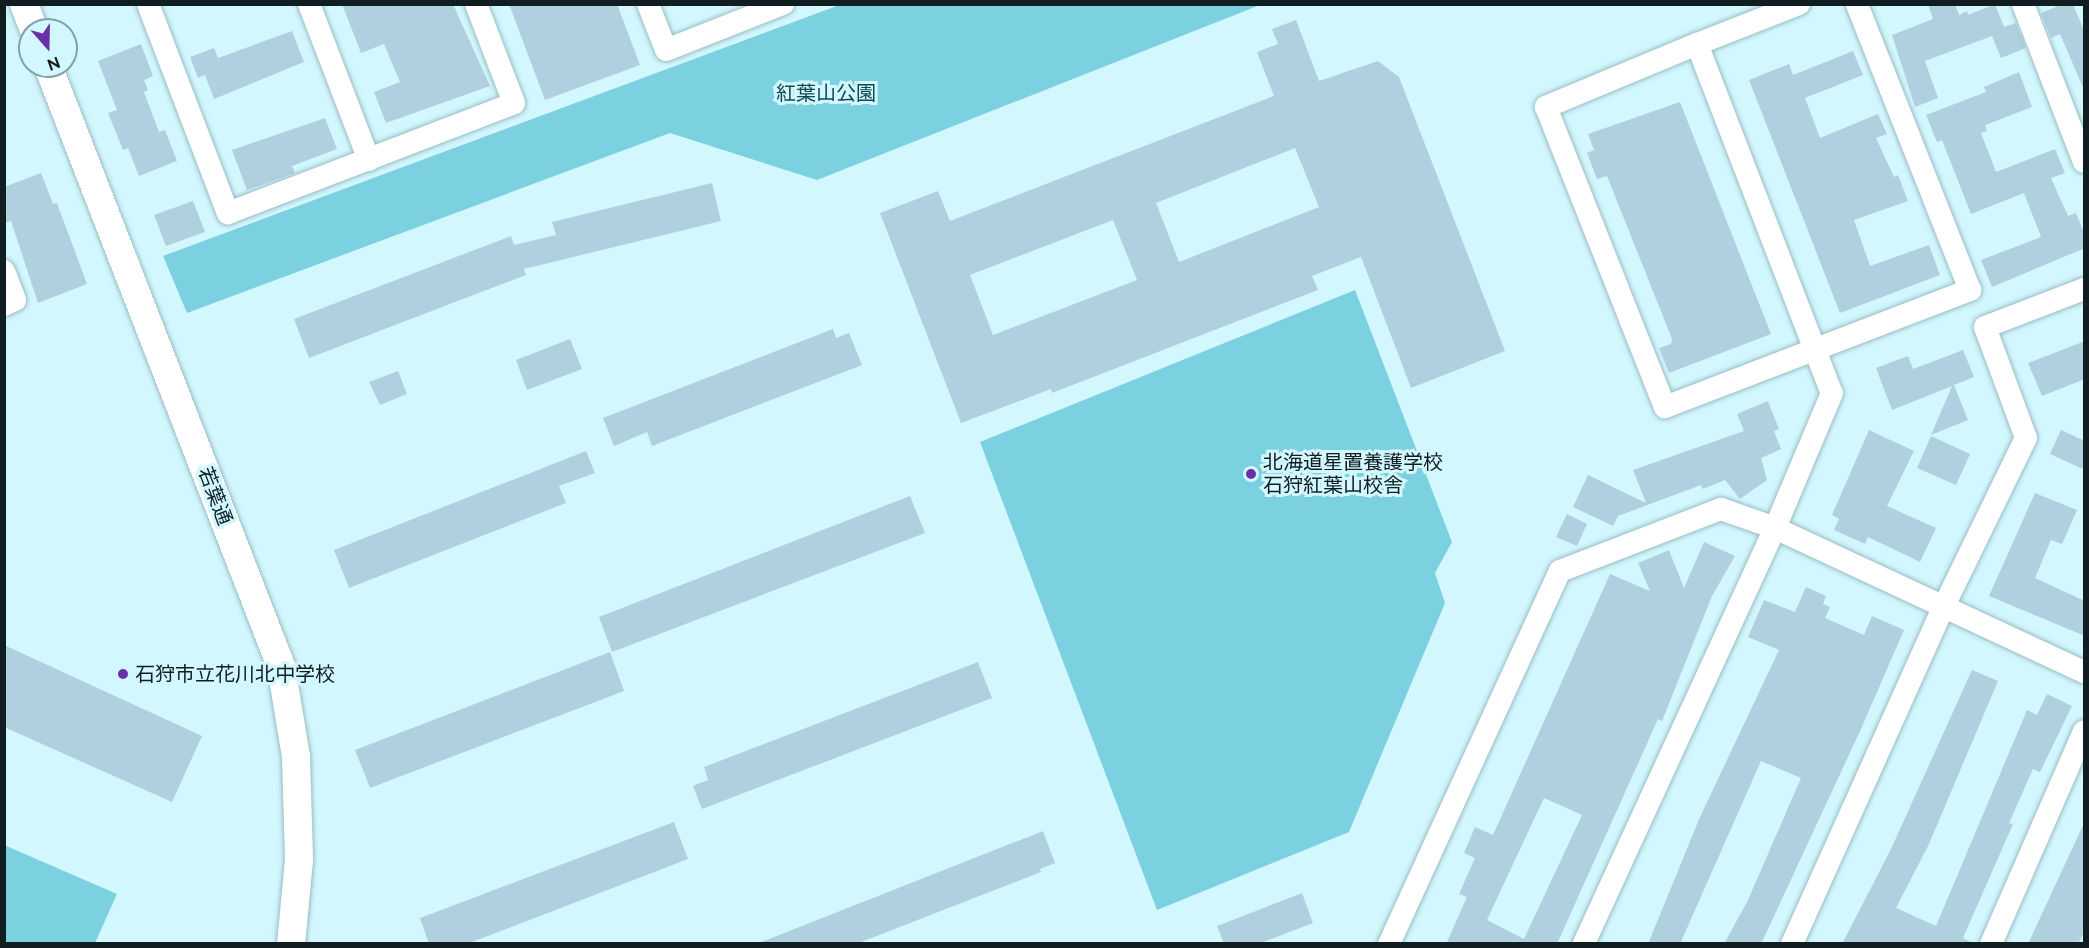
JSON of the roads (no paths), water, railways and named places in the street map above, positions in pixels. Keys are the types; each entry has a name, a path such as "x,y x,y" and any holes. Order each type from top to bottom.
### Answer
{"street":[{"path":"148,4 228,213 514,103 476,4"},
{"path":"309,4 369,160"},
{"path":"648,4 666,50 783,4"},
{"path":"1799,4 1546,106 1665,407 1970,290 1857,4"},
{"path":"2023,4 2085,162"},
{"path":"1584,944 1775,528 1832,393 1697,44"},
{"name":"若葉通","path":"53,78 281,666 296,757 299,860 291,944"},
{"path":"4,271 15,300 4,304"},
{"path":"1792,944 1944,606 2026,438 1985,327 2085,289"},
{"path":"1389,944 1560,571 1721,509 1775,528 2085,672"},
{"path":"1990,944 2085,731"}],"place":[{"name":"北海道星置養護学校 石狩紅葉山校舎","path":"1251,474"},
{"name":"石狩市立花川北中学校","path":"123,674"}],"park label":[{"name":"紅葉山公園","path":"826,93"}]}
